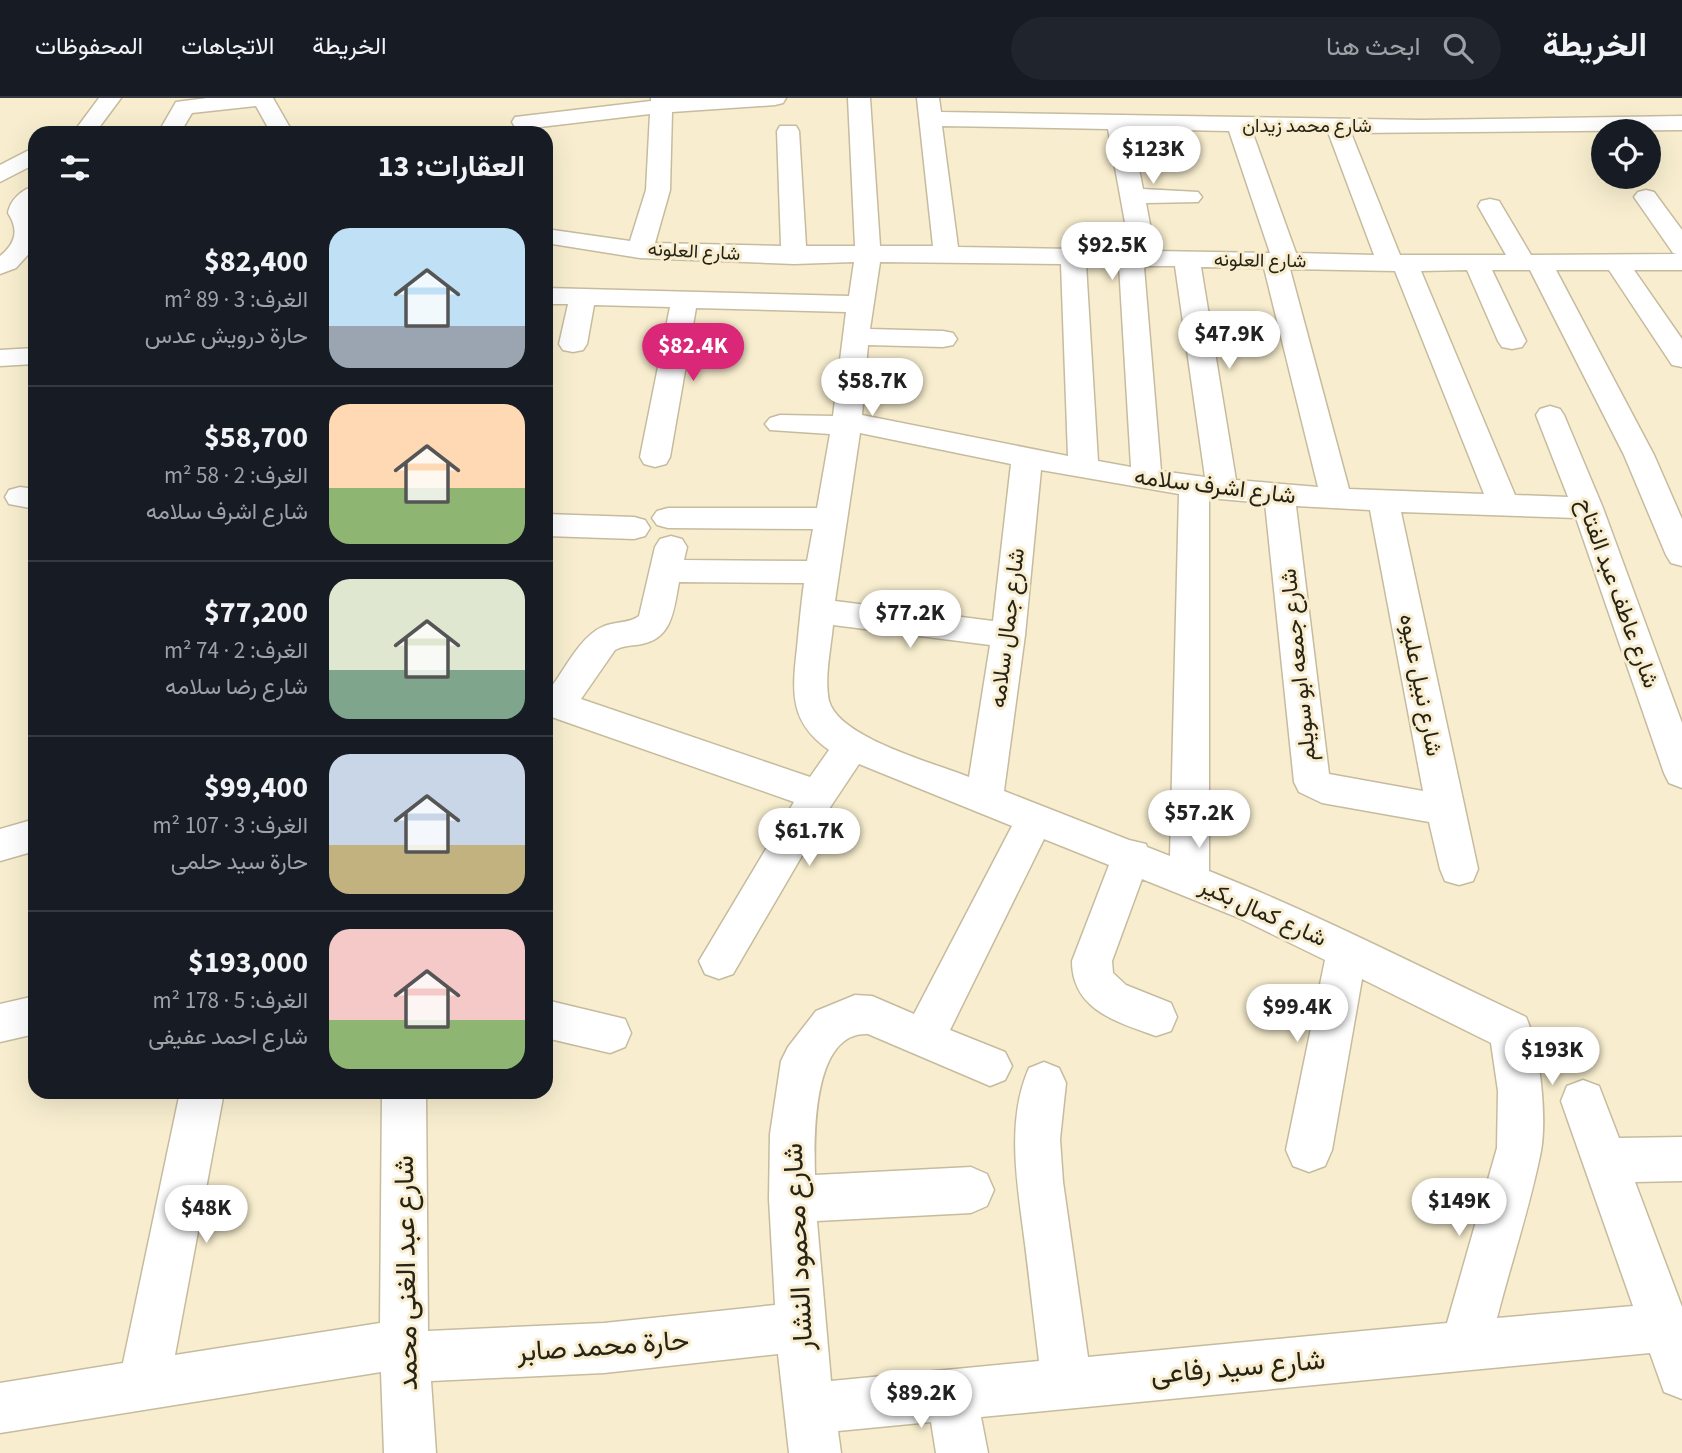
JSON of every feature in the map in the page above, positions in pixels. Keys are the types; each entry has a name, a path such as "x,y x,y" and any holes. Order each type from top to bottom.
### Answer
{"street":[{"path":"89,126 110,98"},
{"path":"516,98 525,126"},
{"path":"530,126 662,102 763,98"},
{"name":"شارع كمال بكير","path":"859,98 868,256 859,304 847,423 821,572 810,691 813,710 826,730 852,746 1034,820 1189,878 1347,950 1511,1031 1520,1091 1519,1148 1465,1346"},
{"path":"1036,98 1042,120"},
{"path":"1214,98 1231,125 1281,262 1337,500"},
{"path":"173,126 184,107 262,99 278,126"},
{"path":"573,344 593,298 631,249 657,190 662,102"},
{"path":"930,109 946,254"},
{"name":"شارع محمد زيدان","path":"930,109 1042,120 1231,125 1337,126 1454,117 1679,126"},
{"path":"1118,121 1132,196 1147,479"},
{"path":"1337,126 1504,505"},
{"path":"788,131 794,256"},
{"path":"0,176 28,155"},
{"path":"1132,196 1190,197"},
{"path":"1646,198 1682,248"},
{"path":"28,199 21,206 20,213 28,222"},
{"path":"1490,206 1531,262 1650,478 1682,555"},
{"path":"0,266 14,259 28,233"},
{"name":"شارع العلونه","path":"553,237 631,249 794,256 946,254 1281,262 1682,262"},
{"path":"1073,258 1083,468"},
{"path":"1187,260 1208,487 1189,878"},
{"path":"1476,262 1512,341"},
{"path":"1616,262 1682,359"},
{"path":"553,296 859,304"},
{"path":"655,457 684,301"},
{"path":"855,337 943,339"},
{"path":"0,358 28,356"},
{"name":"شارع عاطف عبد الفتاح","path":"1550,415 1588,508 1682,773"},
{"path":"780,424 847,423"},
{"name":"شارع اشرف سلامه","path":"847,423 1083,468 1208,487 1337,500 1588,508"},
{"name":"شارع جمال سلامه","path":"984,799 1008,635 1027,457"},
{"path":"1650,478 1682,478"},
{"name":"شارع جمعه ابو سويلم","path":"1279,494 1312,782 1322,788 1445,810"},
{"name":"شارع نبيل عليوه","path":"1384,502 1445,810 1460,869"},
{"path":"668,546 829,519"},
{"path":"553,525 634,528"},
{"path":"668,546 821,572"},
{"path":"553,702 603,641 617,634 641,632 654,622 668,546"},
{"path":"818,611 1008,635"},
{"path":"553,703 818,795"},
{"path":"719,961 818,795 852,746"},
{"path":"923,1039 1034,820"},
{"path":"0,845 28,837"},
{"path":"1132,855 1090,972 1094,984 1103,994 1156,1017"},
{"path":"1309,1150 1347,950"},
{"name":"شارع محمود النشار","path":"812,1430 792,1199 792,1134 803,1061 831,1026 855,1014 872,1014 923,1039 990,1066"},
{"path":"0,1023 28,1017"},
{"path":"553,1021 610,1033"},
{"path":"1044,1083 1038,1139 1040,1182 1068,1383"},
{"path":"144,1385 201,1099"},
{"name":"شارع عبد الغنى محمد","path":"404,1099 404,1350 410,1453"},
{"path":"1583,1101 1682,1374"},
{"path":"1605,1160 1682,1159"},
{"path":"792,1199 971,1190"},
{"name":"حارة محمد صابر","path":"0,1408 144,1385 404,1350 604,1348 801,1327"},
{"name":"شارع سيد رفاعى","path":"812,1430 951,1394 1665,1327"},
{"path":"951,1394 962,1453"}]}
